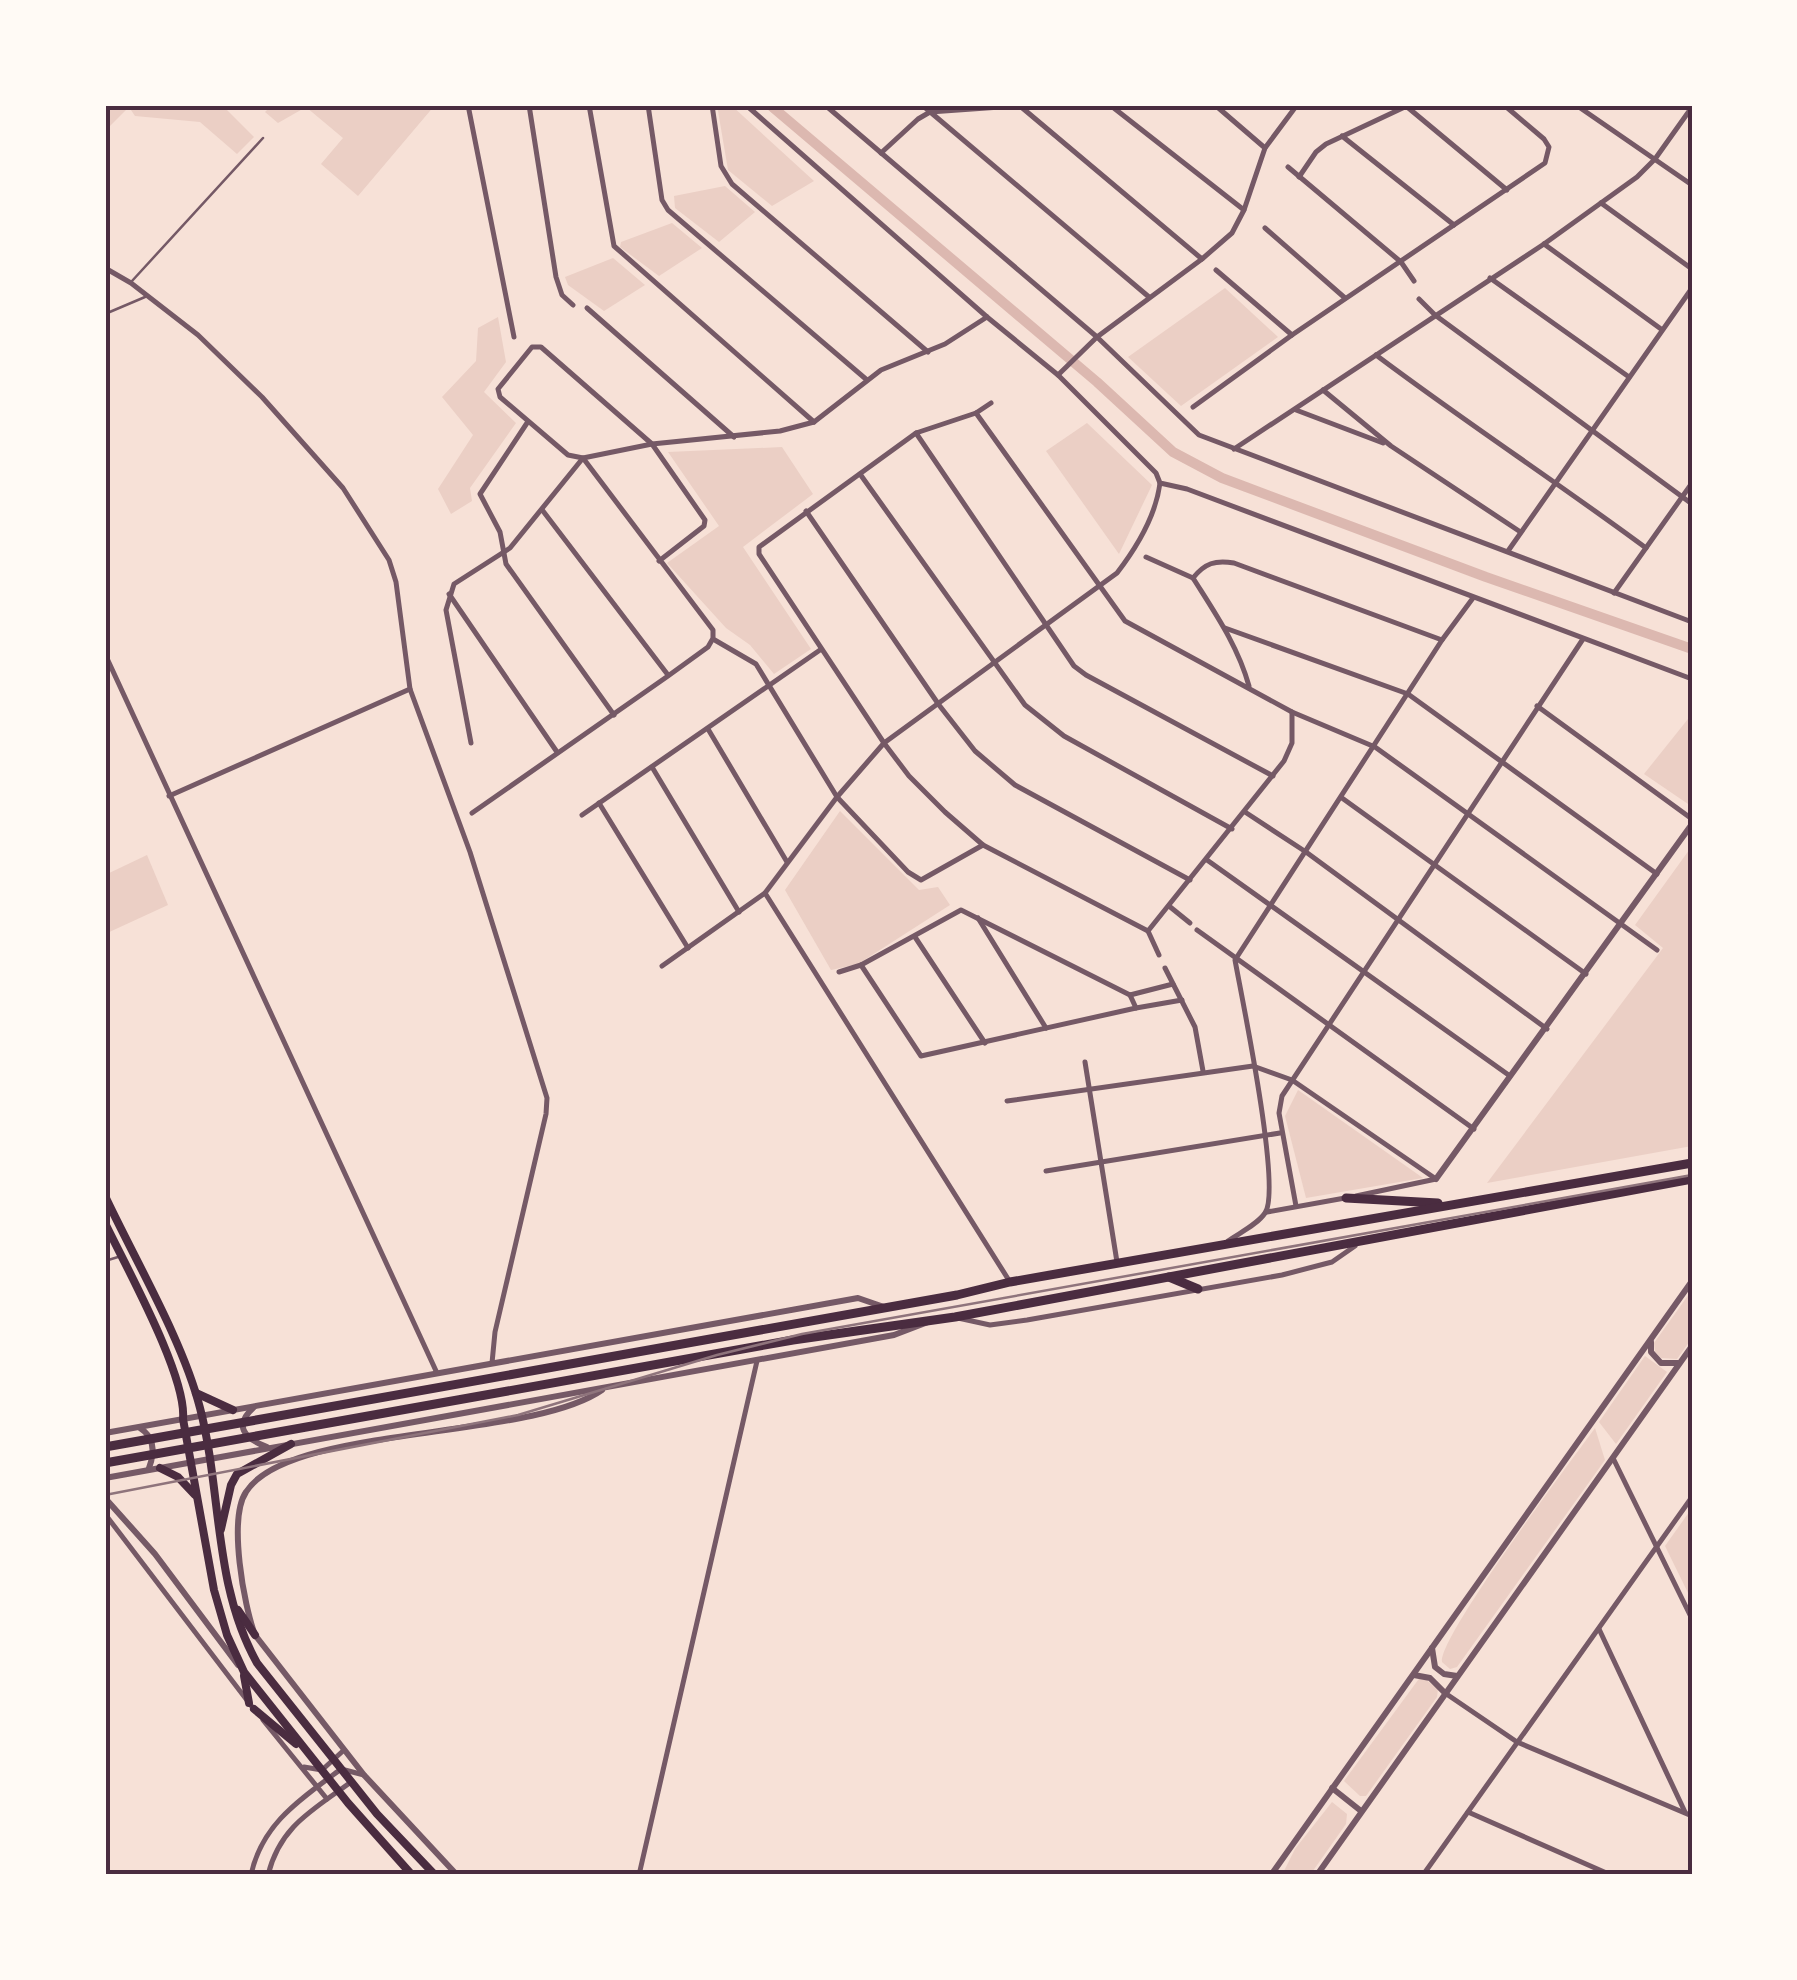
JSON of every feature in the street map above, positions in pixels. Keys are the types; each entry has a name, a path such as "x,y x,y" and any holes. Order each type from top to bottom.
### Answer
{"highway":[{"path":"105,1447 1692,1163"},
{"path":"105,1464 637,1368 955,1317 1692,1180"},
{"path":"1346,1198 1456,1204"},
{"path":"1166,1276 1198,1289"}],"main road":[{"path":"105,1196 196,1393 231,1596 240,1628 257,1663 351,1782 436,1875"},
{"path":"105,1223 180,1384 214,1590 252,1706 309,1755"},
{"path":"196,1393 233,1410"},
{"path":"219,1534 237,1474 291,1444"},
{"path":"160,1468 178,1477 197,1498"},
{"path":"231,1596 255,1635"},
{"path":"244,1672 328,1779 412,1875"}],"street":[{"path":"468,105 514,337"},
{"path":"529,105 556,277 562,295 573,305"},
{"path":"589,105 614,246 814,422"},
{"path":"648,105 662,200 668,210 867,380"},
{"path":"712,105 720,166 732,184 928,352"},
{"path":"662,966 765,893 837,797 884,743 1117,573 1133,551 1158,499 1160,483 1156,473 1058,374 987,317 746,105"},
{"path":"825,105 1097,337 1199,435 1692,622"},
{"path":"922,105 1150,297"},
{"path":"881,153 930,112 1030,105"},
{"path":"1110,105 1244,210"},
{"path":"1215,105 1224,108 1265,148"},
{"path":"1058,374 1097,337 1232,233 1265,148 1297,105"},
{"path":"1193,407 1544,163 1549,148 1544,138 1504,105"},
{"path":"1576,105 1692,186"},
{"path":"1020,106 1202,259"},
{"path":"1300,177 1316,152 1408,106 1507,190"},
{"path":"1234,449 1544,244 1637,177 1655,159 1692,106"},
{"path":"1342,136 1454,225"},
{"path":"1288,167 1400,262 1414,281"},
{"path":"1601,202 1692,269"},
{"path":"1265,228 1346,298"},
{"path":"1544,244 1661,329"},
{"path":"105,268 131,282 198,335 318,456 378,540 396,582 410,689 470,852 547,1098 492,1363"},
{"path":"1216,270 1292,335"},
{"path":"1490,278 1629,377"},
{"path":"1508,550 1692,288"},
{"path":"1419,299 1435,315 1692,504"},
{"path":"586,308 734,436"},
{"path":"659,561 705,522 652,444 541,348 532,348 497,392 568,455 583,458 652,444 780,431 814,422 881,370 928,352 987,317"},
{"path":"1375,354 1646,548"},
{"path":"1322,389 1391,446 1520,531"},
{"path":"992,404 916,433 806,511 758,551 820,650 909,776 983,844 1148,931 1159,955"},
{"path":"1296,410 1391,446"},
{"path":"976,413 1125,622 1292,712 1374,747 1657,950"},
{"path":"527,422 480,494 500,532 502,554 614,715"},
{"path":"916,433 1064,654 1086,675 1273,776"},
{"path":"471,743 446,610 449,594 461,578 502,554 583,458"},
{"path":"472,813 614,715 708,647 713,639 713,630 583,458"},
{"path":"860,474 1025,705 1064,736 1232,829"},
{"path":"1160,483 1187,489 1692,679"},
{"path":"1614,594 1692,484"},
{"path":"542,510 668,676"},
{"path":"806,511 975,751 1015,785 1190,880"},
{"path":"1146,557 1193,578 1225,628 1243,664 1249,688"},
{"path":"1193,578 1206,565 1234,563 1442,640"},
{"path":"449,594 558,754"},
{"path":"1266,1212 1270,1194 1266,1135 1236,960 1473,598"},
{"path":"1225,628 1408,694 1658,874"},
{"path":"713,639 750,657 837,797 908,872 921,880 983,844"},
{"path":"1296,1206 1280,1102 1583,639"},
{"path":"582,815 820,650"},
{"path":"105,654 437,1374"},
{"path":"169,796 410,689"},
{"path":"1220,1247 1266,1212 1436,1179 1622,925 1692,822 1538,706"},
{"path":"1148,931 1273,776 1292,743 1292,712"},
{"path":"708,729 788,862"},
{"path":"652,767 739,912"},
{"path":"1342,798 1586,974"},
{"path":"599,803 688,948"},
{"path":"1245,812 1306,852 1547,1029"},
{"path":"1208,860 1511,1077"},
{"path":"765,893 1010,1282"},
{"path":"1168,906 1190,923"},
{"path":"839,972 861,966 961,910 1130,995 1136,1008"},
{"path":"977,915 1046,1028"},
{"path":"1197,930 1474,1130"},
{"path":"915,937 985,1044"},
{"path":"861,966 918,1053 928,1056 1182,1000"},
{"path":"1165,968 1195,1028 1203,1071"},
{"path":"1130,995 1172,984"},
{"path":"1085,1062 1117,1265"},
{"path":"1007,1101 1252,1066 1292,1080 1436,1179"},
{"path":"1046,1171 1282,1133"},
{"path":"955,1317 990,1325 1282,1275 1332,1262 1366,1238"},
{"path":"1271,1875 1692,1281"},
{"path":"105,1433 858,1298 885,1308"},
{"path":"105,1478 894,1335 934,1318"},
{"path":"1651,1340 1651,1352 1661,1363 1680,1362"},
{"path":"1316,1875 1692,1346"},
{"path":"639,1875 757,1360"},
{"path":"457,1875 364,1775 255,1635 246,1608 240,1564 240,1514 245,1492 256,1480 288,1462 388,1439 572,1407 608,1386"},
{"path":"255,1406 242,1426 249,1438 270,1448"},
{"path":"140,1428 151,1438 153,1451 148,1469"},
{"path":"385,1428 388,1439"},
{"path":"1613,1458 1692,1620"},
{"path":"1423,1875 1692,1497"},
{"path":"105,1498 187,1595 244,1672"},
{"path":"105,1514 327,1800"},
{"path":"173,1606 187,1595"},
{"path":"1598,1629 1689,1814"},
{"path":"1432,1646 1435,1667 1444,1674 1457,1676"},
{"path":"1412,1676 1430,1678 1445,1694 1517,1742 1689,1814"},
{"path":"301,1767 322,1770 344,1750"},
{"path":"251,1875 266,1834 278,1818 341,1769 364,1775"},
{"path":"268,1875 275,1850 285,1834 351,1782"},
{"path":"1332,1788 1361,1811"},
{"path":"1468,1812 1612,1875"},
{"path":"436,1875 444,1861"}],"lane":[{"path":"131,282 263,138"},
{"path":"105,314 148,296"},
{"path":"105,1260 121,1256"}],"shaded area":[{"path":"105,105 222,105 254,137 237,154 200,122 135,116 129,107 105,131"},
{"path":"272,105 435,105 358,196 321,164 343,138 306,107 278,123 265,112"},
{"path":"717,105 731,105 814,181 772,206 728,170"},
{"path":"725,186 755,212 719,242 675,208 674,196"},
{"path":"672,223 702,248 659,276 620,247 621,242"},
{"path":"613,258 645,285 604,311 568,285 565,277"},
{"path":"1225,288 1278,337 1181,406 1128,357"},
{"path":"498,317 506,362 484,392 516,423 470,488 472,501 451,514 438,489 473,435 442,397 476,361 478,328"},
{"path":"1087,423 1152,485 1119,554 1046,451"},
{"path":"782,447 813,494 743,547 811,649 774,674 667,563 719,526 668,452"},
{"path":"1688,719 1692,721 1691,806 1644,774"},
{"path":"840,811 919,890 938,887 950,905 858,964 831,970 785,890"},
{"path":"1692,846 1692,906 1687,914 1692,909 1692,1146 1487,1183 1663,948 1635,925"},
{"path":"147,855 168,905 105,934 105,875"},
{"path":"1298,1090 1423,1178 1306,1198 1285,1116"},
{"path":"1692,1290 1692,1338 1677,1359 1661,1358 1654,1343"},
{"path":"1645,1356 1667,1372 1616,1444 1599,1422"},
{"path":"1595,1428 1605,1460 1457,1667 1450,1669 1442,1662 1461,1619"},
{"path":"1692,1508 1692,1601 1665,1546"},
{"path":"1421,1676 1438,1689 1437,1697 1366,1796 1360,1796 1344,1781"},
{"path":"1332,1802 1347,1814 1346,1824 1310,1875 1282,1875 1295,1849"}],"waterway":[{"path":"770,105 1097,382 1173,452 1222,478 1692,649"}],"railway":[{"path":"105,1495 518,1415 717,1355 802,1334 1692,1175"}]}
